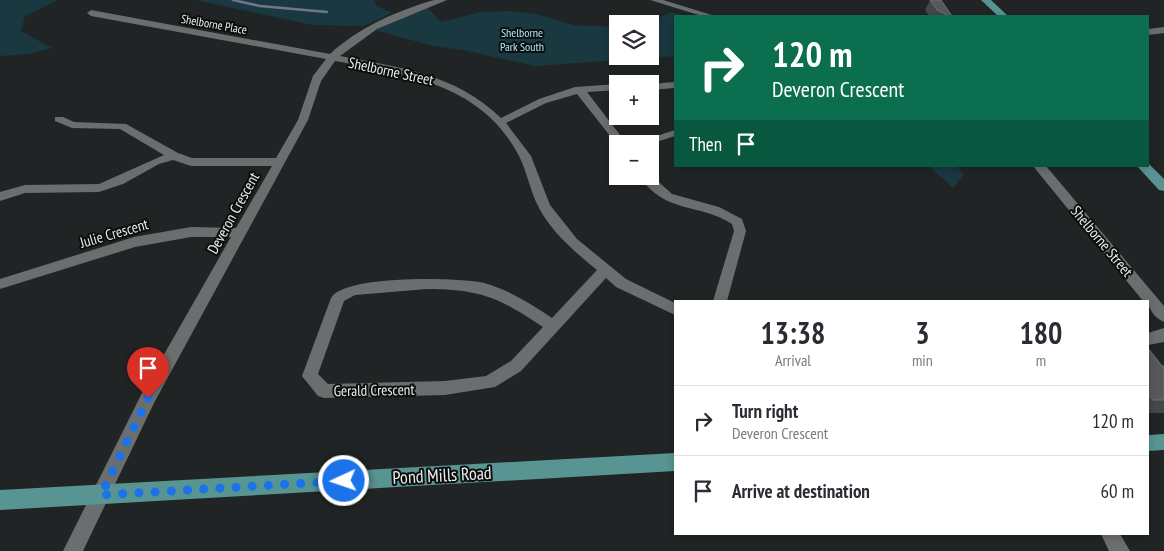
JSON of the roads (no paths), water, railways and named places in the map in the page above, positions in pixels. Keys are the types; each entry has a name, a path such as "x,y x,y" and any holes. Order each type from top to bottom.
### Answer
{"main road":[{"path":"976,0 991,15"},
{"path":"986,0 1002,15"},
{"path":"1149,158 1164,173"},
{"path":"1145,167 1164,186"},
{"path":"1149,443 1164,442"},
{"name":"Pond Mills Road","path":"0,500 674,462"}],"street":[{"name":"Deveron Crescent","path":"73,551 148,398 303,120 319,74 352,42 381,23 428,2 443,0"},
{"path":"654,0 707,15"},
{"name":"Shelborne Place","path":"91,13 333,59"},
{"path":"1149,32 1164,30"},
{"name":"Shelborne Street","path":"333,59 406,71 440,81 484,107 500,122 525,156 544,206 572,242 621,283 674,309"},
{"path":"659,86 674,85"},
{"path":"500,122 553,95 579,89 609,87"},
{"path":"579,89 615,135"},
{"path":"59,119 72,125 122,126 174,156 191,162 280,162"},
{"path":"659,138 674,133"},
{"path":"0,197 13,190 48,187 98,188 124,180 163,158 174,156"},
{"name":"Shelborne Street","path":"1040,167 1164,316"},
{"path":"652,185 670,199 684,205 714,209 730,215 738,222 740,231 720,300"},
{"name":"Julie Crescent","path":"0,284 134,242 191,232 241,233"},
{"name":"Gerald Crescent","path":"553,326 502,295 482,287 458,283 353,290 338,298 310,376 324,391 445,388 489,382 516,366 605,270"},
{"path":"1149,338 1158,338 1164,334"},
{"path":"1111,535 1120,551"}],"waterway":[{"path":"233,0 260,6 327,12"}],"park label":[{"name":"Shelborne Park South","path":"522,39"}]}
